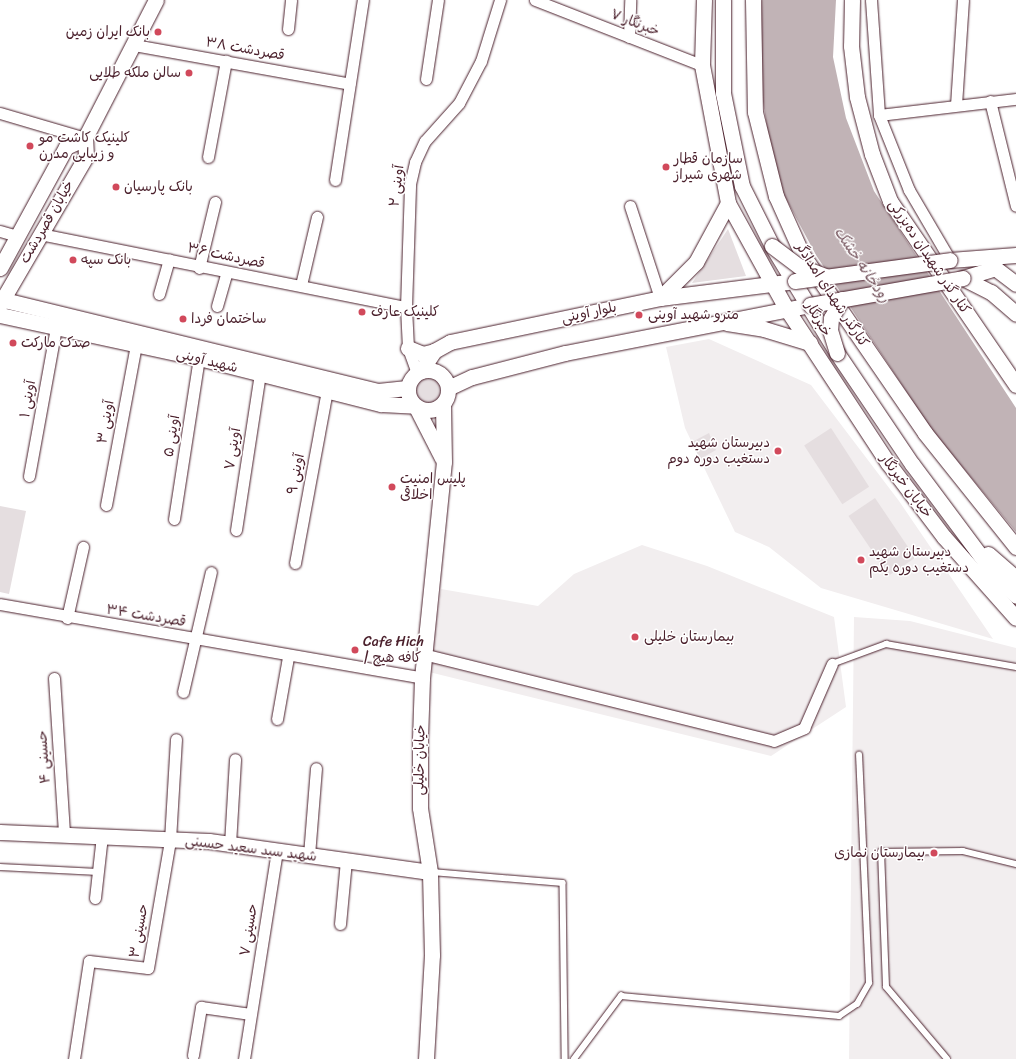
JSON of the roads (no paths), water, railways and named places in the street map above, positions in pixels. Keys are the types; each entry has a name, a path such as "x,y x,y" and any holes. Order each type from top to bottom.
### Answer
{"main road":[{"name":"خیابان قصردشت","path":"1,300 86,156 85,138 156,0"},
{"name":"خبرنگار","path":"704,0 702,65 728,202 772,284 786,308 810,343"},
{"name":"خبرنگار","path":"723,0 723,93 742,186 772,246 810,305 837,352 954,521 997,578 1016,596"},
{"name":"کنارگذر شهدای امدادگر","path":"753,0 755,112 776,196 802,254 926,433 1016,547"},
{"name":"کنار گذر شهیدان ده‌بزرکی","path":"852,0 851,46 857,97 872,154 890,200 1016,385"},
{"name":"خیابان قصردشت","path":"0,268 66,148 85,138"},
{"path":"660,298 696,262 728,202"},
{"path":"772,246 799,266 826,276"},
{"name":"بلوار آوینی","path":"419,372 434,351 450,342 660,298 950,260 1016,255"},
{"path":"415,407 430,411 443,404 448,388 472,377 565,353 714,321 963,278 995,268 1016,284"},
{"path":"963,278 991,292 1016,314"},
{"path":"837,352 830,330 831,318 842,299"},
{"name":"شهید آوینی","path":"1,300 378,391 407,388"},
{"name":"شهید آوینی","path":"0,315 199,358 381,404 415,407"},
{"path":"714,321 764,329 810,343"},
{"name":"خیابان خبرنگار","path":"810,343 888,463 944,536 1016,618"},
{"path":"408,348 423,354 434,351"},
{"path":"444,462 415,407 407,388 419,372 436,372 448,388"},
{"name":"خیابان خلیلی","path":"426,1059 432,955 430,872 420,808 422,678 427,655 444,462 443,404"},
{"path":"954,521 1016,578"},
{"name":"شهید سید سعید حسینی","path":"0,832 64,834 230,844 430,872"}],"street":[{"path":"288,29 291,0"},
{"path":"335,180 363,0"},
{"path":"426,79 438,0"},
{"name":"۲ آوینی","path":"419,372 408,348 406,307 410,184 415,162 425,141 459,103 482,61 500,0"},
{"name":"۷ خبرنگار","path":"535,0 702,65"},
{"path":"629,37 630,0"},
{"path":"871,0 879,115 909,190 950,260"},
{"path":"956,105 963,0"},
{"name":"۳۸ قصردشت","path":"134,45 350,84"},
{"path":"208,157 226,61"},
{"path":"879,115 1016,99"},
{"path":"990,101 1016,206"},
{"path":"0,113 85,138"},
{"path":"199,268 215,202"},
{"path":"630,206 660,298"},
{"path":"301,285 317,217"},
{"path":"0,231 18,236"},
{"name":"۳۶ قصردشت","path":"40,234 169,259 226,274 301,285 406,307"},
{"path":"159,294 169,259"},
{"path":"217,306 226,274"},
{"name":"۱ آوینی","path":"29,476 56,328"},
{"name":"۳ آوینی","path":"106,505 136,344"},
{"name":"۵ آوینی","path":"174,520 199,358"},
{"name":"۷ آوینی","path":"236,530 260,374"},
{"name":"۹ آوینی","path":"295,563 327,391"},
{"path":"67,618 83,547"},
{"path":"183,692 190,650 196,638 211,572"},
{"name":"قصردشت ۳۴","path":"0,604 67,618 196,638 288,657 422,678"},
{"path":"427,655 774,741 804,728 832,664"},
{"path":"277,719 288,657"},
{"name":"۴ حسینی","path":"54,678 64,834"},
{"path":"170,840 176,739"},
{"path":"230,844 235,760"},
{"path":"309,855 316,768"},
{"path":"95,898 102,836"},
{"name":"۳ حسینی","path":"74,1059 89,961 148,968 170,840"},
{"name":"۷ حسینی","path":"244,1059 277,850"},
{"path":"340,924 346,860"},
{"path":"193,1055 201,1007 251,1014"}],"lane":[{"path":"832,664 886,644 1016,667"},
{"path":"574,1059 621,996 839,1016 857,1004 869,983 859,755"},
{"path":"947,1059 886,987 881,852 962,851 1016,864"},
{"path":"0,867 98,872"},
{"path":"430,872 563,883 566,1059"}],"water":[{"name":"رودخانه خشک","path":"762,0 836,0 833,57 846,118 874,191 1016,408 1016,532 931,429 816,255 784,195 769,140 759,76"}],"place":[{"name":"بانک ایران زمین","path":"158,32"},
{"name":"سالن ملکه طلایی","path":"189,73"},
{"name":"کلینیک کاشت مو و زیبایی مدرن","path":"30,146"},
{"name":"سازمان قطار شهری شیراز","path":"666,167"},
{"name":"بانک پارسیان","path":"116,187"},
{"name":"بانک سپه","path":"73,260"},
{"name":"کلینیک عارف","path":"362,312"},
{"name":"مترو شهید آوینی","path":"639,315"},
{"name":"ساختمان فردا","path":"183,319"},
{"name":"صدک مارکت","path":"13,343"},
{"name":"دبیرستان شهید دستغیب دوره دوم","path":"778,451"},
{"name":"پلیس امنیت اخلاقی","path":"392,487"},
{"name":"دبیرستان شهید دستغیب دوره یکم","path":"861,560"},
{"name":"بیمارستان خلیلی","path":"635,637"},
{"name":"Cafe Hich | کافه هیچ","path":"355,650"},
{"name":"بیمارستان نمازی","path":"934,853"}]}
